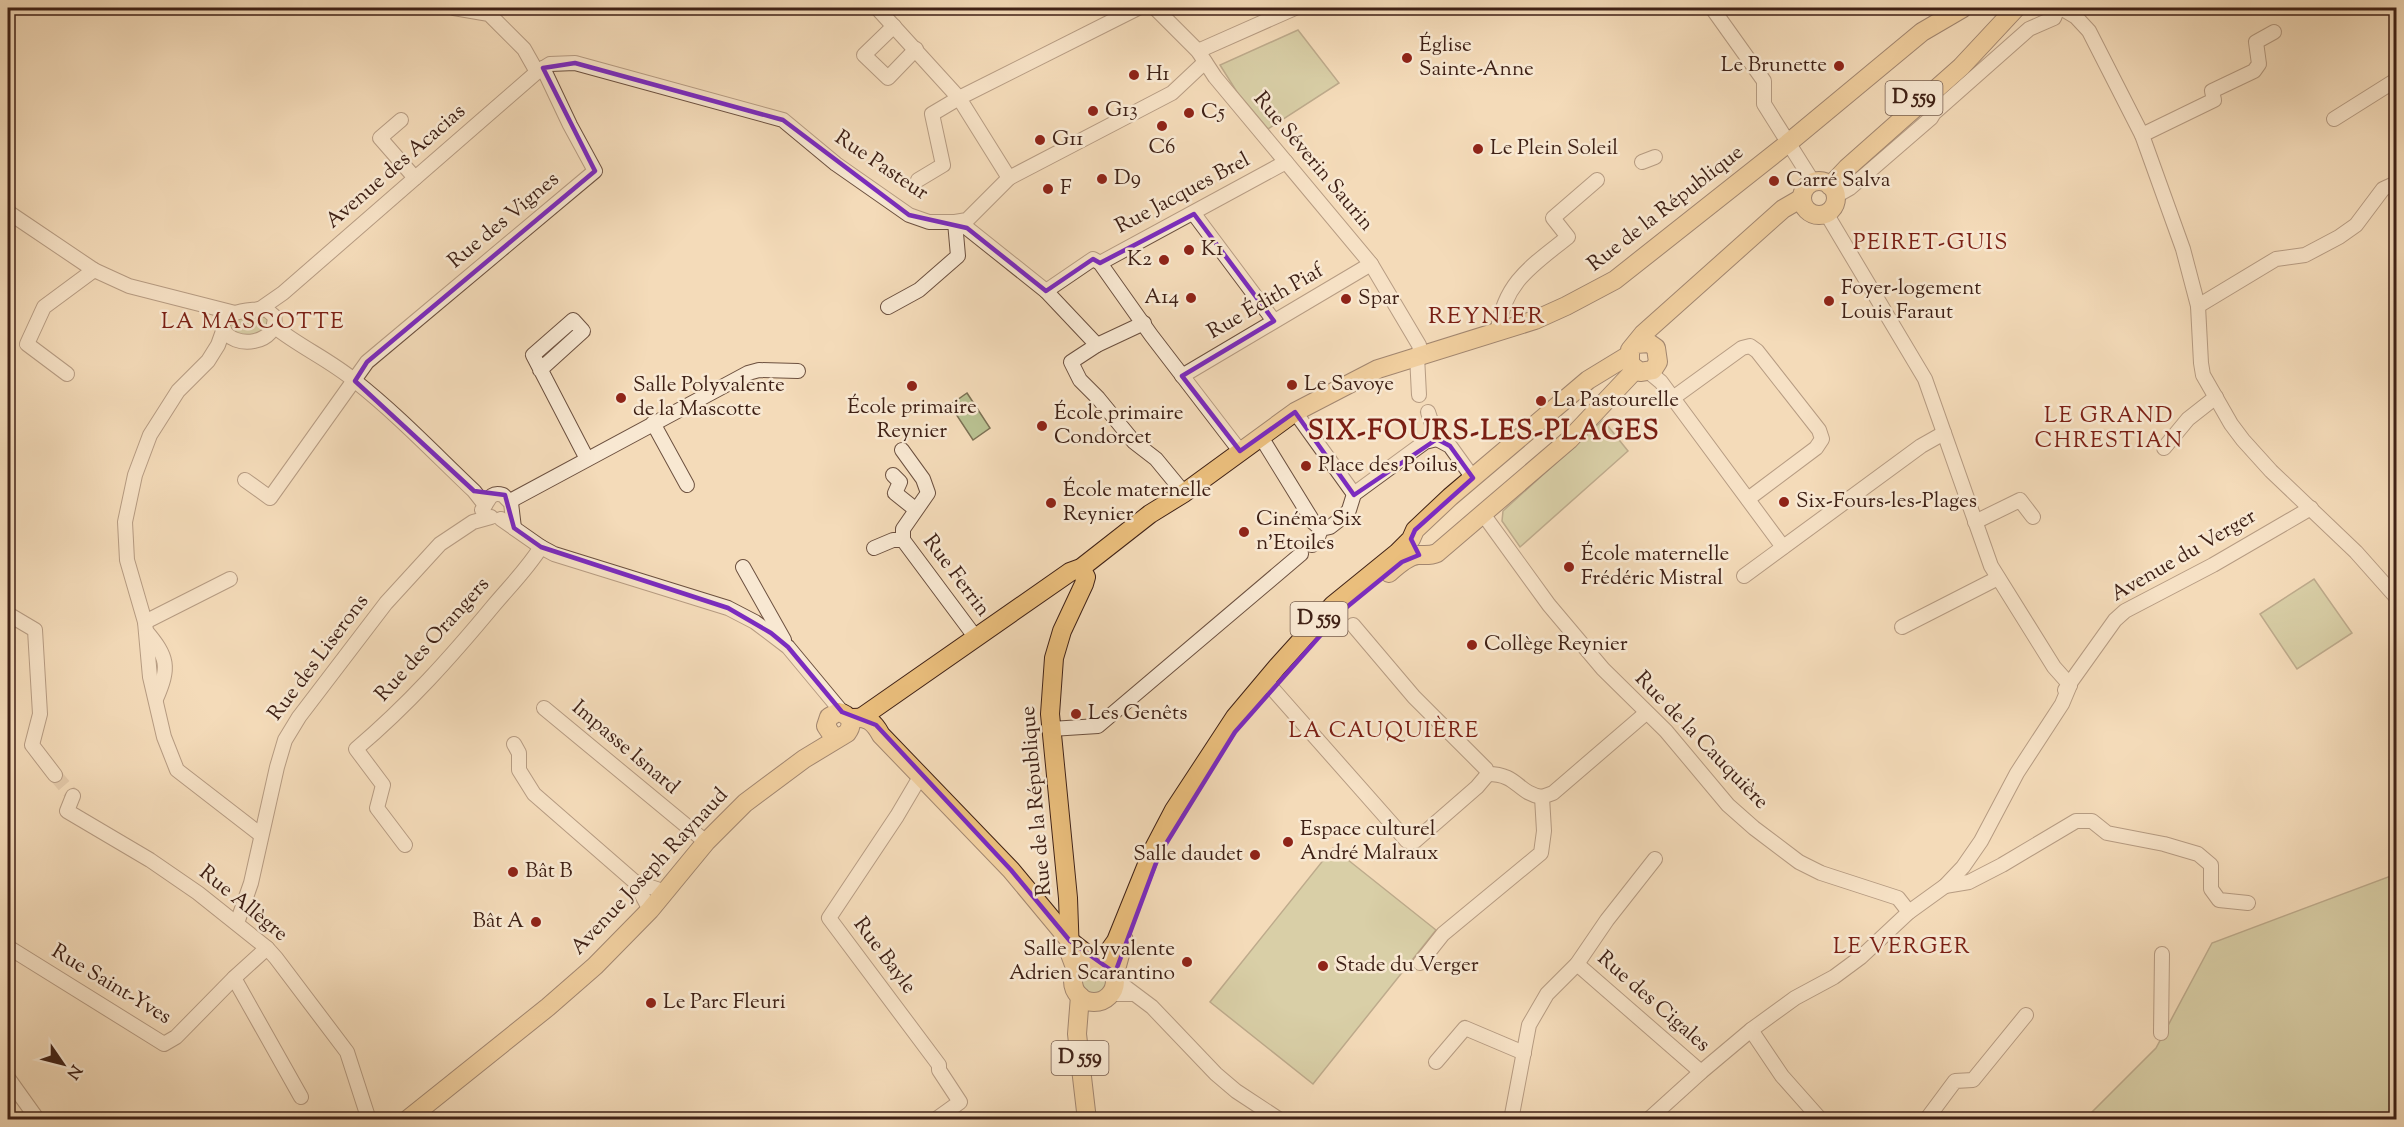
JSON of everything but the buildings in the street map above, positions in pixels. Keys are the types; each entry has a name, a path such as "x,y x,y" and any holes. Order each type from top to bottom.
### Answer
{"main road":[{"name":"Rue de la République","path":"1076,970 1070,954 1068,898 1051,729 1050,686 1054,658 1062,631 1086,577 1081,568 1150,514 1184,493 1295,412 1370,373 1419,355 1535,320 1615,280 1787,144 1922,32 1963,8"},
{"name":"D 559","path":"1825,186 1831,170 1970,50 1990,27 2000,8"},
{"name":"D 559","path":"1825,186 1969,60 2016,8"},
{"path":"1825,186 1834,204 1826,213 1813,214 1803,203 1804,190 1825,186"},
{"name":"D 559","path":"1415,547 1428,556 1437,553 1569,440 1646,363 1662,331 1791,217 1803,203"},
{"name":"D 559","path":"1096,1119 1088,1038 1091,1016 1110,987 1120,951 1149,877 1181,813 1235,732 1277,693 1342,611 1398,565 1415,547 1414,530 1588,380 1646,363"},
{"name":"D 559","path":"1096,959 1106,956 1116,941 1152,852 1174,810 1235,717 1333,605 1415,547"},
{"name":"Avenue Joseph Raynaud","path":"414,1116 548,1007 606,956 666,892 706,842 745,803 804,759 842,724 976,638 1070,572 1081,568"},
{"path":"842,724 881,735 1011,870 1070,941 1109,965 1110,987 1092,1002 1080,996 1073,985 1076,970 1083,963 1096,959"},
{"name":"D 559","path":"1080,996 1077,1034 1086,1119"}],"street":[{"path":"454,8 489,14 524,49 540,70"},
{"path":"877,8 958,98 1009,178"},
{"path":"918,180 943,165 932,114 958,98 1138,8"},
{"name":"Rue Séverin Saurin","path":"1155,8 1198,52 1215,77 1371,264 1419,345 1419,355"},
{"path":"955,222 967,220 1009,178 1173,93 1189,76 1198,52 1295,8"},
{"path":"1712,8 1764,81 1766,95 1764,104 1787,144 1825,186 1850,188 2028,29 2054,18 2060,8 2076,17 2089,31 2107,65 2108,73 2142,135 2183,249 2198,306 2200,363 2203,375 2243,440 2397,597"},
{"path":"894,26 864,55 888,78 916,49"},
{"path":"2142,135 2214,100 2212,91 2254,71 2259,64 2256,42 2274,32"},
{"path":"1189,76 1198,52"},
{"name":"Rue Pasteur","path":"540,70 550,64 575,63 783,120 836,164 909,215 929,222 955,222"},
{"name":"Rue des Vignes","path":"245,480 270,498 368,362 595,171 540,70"},
{"name":"Avenue des Acacias","path":"265,338 269,316 283,292 540,70"},
{"path":"2334,119 2397,80"},
{"path":"401,120 380,138 415,178"},
{"name":"Rue Jacques Brel","path":"1100,263 1286,162"},
{"path":"1498,330 1504,302 1518,279 1568,237 1553,218 1598,180"},
{"path":"2198,306 2276,259 2305,255 2339,237 2356,225 2383,189 2397,183"},
{"path":"8,212 94,270 129,286 235,313 269,316 295,343"},
{"path":"1826,213 1925,379 1975,522 1998,578 2054,667 2070,685"},
{"path":"1194,214 1274,321"},
{"path":"955,222 967,228 1046,291 1097,345"},
{"path":"888,307 926,284 958,256 955,222"},
{"path":"1046,291 1093,259 1100,263 1240,451"},
{"name":"Rue Édith Piaf","path":"1182,376 1371,264"},
{"path":"67,374 27,344 44,307 94,270"},
{"path":"211,307 227,336 239,342"},
{"path":"208,361 223,327 235,313"},
{"path":"1144,323 1097,345 1071,362 1080,380 1134,442 1156,459 1184,493"},
{"path":"261,835 177,770 164,737 150,677 145,627 127,560 125,522 135,475 150,435 161,415 178,391 208,361 239,342 265,338 295,343 320,356 355,381 474,491 496,508 514,528 541,547 596,569 728,608 755,622 788,647"},
{"path":"1673,398 1742,348 1750,346 1757,351 1819,430 1822,440 1816,448 1748,499"},
{"path":"1419,355 1419,395"},
{"path":"1646,363 1783,547"},
{"path":"540,370 587,459"},
{"path":"496,508 748,373 759,370 798,371"},
{"path":"2164,448 2188,419 2216,397"},
{"path":"1295,412 1353,494"},
{"path":"1428,412 1437,439"},
{"path":"653,423 687,485"},
{"path":"1744,576 1920,446 1944,433"},
{"path":"1261,437 1314,523 1317,538 1349,510 1353,494 1425,442 1437,439 1450,446 1473,478"},
{"name":"Rue Ferrin","path":"902,450 923,479 928,493 903,528 903,540 976,638"},
{"name":"Rue Ferrin","path":"893,475 900,482 895,493 915,509"},
{"path":"1975,522 2020,500 2033,517"},
{"name":"Rue des Liserons","path":"237,923 251,883 285,740 299,717 386,603 440,544 496,508"},
{"name":"Avenue du Verger","path":"1648,1119 1751,1030 1795,998 1834,977 1861,957 1909,912 1946,886 1980,830 2010,772 2056,700 2070,685 2115,620 2125,611 2213,565 2311,508"},
{"name":"Rue de la Cauquière","path":"1483,514 1549,605 1603,669 1677,742 1728,805 1799,862 1821,873 1898,898 1909,912"},
{"name":"Rue Ferrin","path":"874,548 893,540 903,540"},
{"name":"Rue des Orangers","path":"405,845 377,808 383,785 356,749 445,665 541,547"},
{"path":"1051,729 1098,726 1301,554"},
{"path":"743,567 788,647 822,689 842,724"},
{"path":"1902,627 1998,578"},
{"path":"145,627 230,579"},
{"path":"8,614 35,630 40,714 32,745 55,775"},
{"path":"1353,625 1414,696 1486,769 1488,774"},
{"path":"1277,693 1407,841 1415,842 1478,787 1488,774"},
{"name":"Impasse Isnard","path":"544,708 706,842"},
{"path":"1488,774 1506,776 1532,795 1542,797 1553,793 1646,713"},
{"path":"514,744 519,753 519,770 534,794 634,882 650,910"},
{"name":"Rue Bayle","path":"920,777 897,816 829,918 939,1065 939,1070 960,1102 935,1119"},
{"name":"Rue Allègre","path":"73,796 67,811 150,860 198,893 267,948 299,986 346,1052 369,1119"},
{"path":"1420,963 1443,934 1541,853 1544,831 1542,797"},
{"path":"1946,886 1969,882 1994,870 2076,821 2092,821 2107,833 2164,844 2198,854 2211,865 2211,889 2219,900 2248,903"},
{"path":"1511,1119 1529,1025 1546,994 1577,964 1607,920 1655,859"},
{"path":"634,882 666,892"},
{"name":"Rue Saint-Yves","path":"8,947 164,1044 176,1037 267,948"},
{"path":"2161,1033 2162,954"},
{"name":"Rue des Cigales","path":"1577,964 1701,1072"},
{"path":"234,978 301,1097"},
{"path":"1110,987 1132,994 1152,1008 1216,1074 1236,1091 1280,1119"},
{"path":"1926,1119 1955,1081 1973,1080 2026,1015"},
{"path":"1436,1062 1465,1028 1524,1053"},
{"path":"1751,1030 1782,1076 1821,1119"},
{"path":"8,1078 38,1119"}],"highlighted area":[{"path":"575,63 783,120 909,215 967,228 1046,291 1093,259 1100,263 1194,214 1274,321 1182,376 1240,451 1295,412 1354,495 1437,439 1450,446 1473,478 1415,530 1411,539 1419,555 1402,562 1342,611 1235,732 1159,855 1115,973 1070,941 1011,870 876,725 842,712 788,647 771,633 728,608 541,547 514,528 505,495 474,491 355,381 367,362 595,171 543,68"}],"green space":[{"path":"1298,30 1339,83 1268,129 1237,92 1220,65"},
{"path":"260,309 275,327 239,342 223,323"},
{"path":"967,393 990,428 973,440 950,405"},
{"path":"1603,420 1628,451 1520,547 1502,521 1503,511"},
{"path":"2314,579 2352,633 2297,669 2260,614"},
{"name":"Stade du Verger","path":"1333,848 1436,930 1313,1084 1210,1002"},
{"path":"2396,874 2396,1119 2084,1120 2156,1048 2212,943"},
{"path":"1087,960 1109,965 1115,985 1108,997 1100,1002 1090,1001 1081,996 1075,988 1073,978 1076,969"}],"tunnel":[{"path":"55,775 73,796"}],"place":[{"name":"Église Sainte-Anne","path":"1407,58"},
{"name":"Le Brunette","path":"1839,66"},
{"name":"H1","path":"1134,75"},
{"name":"G13","path":"1093,111"},
{"name":"C5","path":"1189,113"},
{"name":"C6","path":"1162,126"},
{"name":"G11","path":"1040,140"},
{"name":"Le Plein Soleil","path":"1478,149"},
{"name":"D9","path":"1102,179"},
{"name":"Carré Salva","path":"1774,181"},
{"name":"F","path":"1048,189"},
{"name":"K1","path":"1189,250"},
{"name":"K2","path":"1164,260"},
{"name":"A14","path":"1191,298"},
{"name":"Spar","path":"1346,299"},
{"name":"Foyer-logement Louis Faraut","path":"1829,301"},
{"name":"Le Savoye","path":"1292,385"},
{"name":"École primaire Reynier","path":"912,386"},
{"name":"Salle Polyvalente de la Mascotte","path":"621,398"},
{"name":"La Pastourelle","path":"1541,401"},
{"name":"École primaire Condorcet","path":"1042,426"},
{"name":"Place des Poilus","path":"1306,466"},
{"name":"Six-Fours-les-Plages","path":"1784,502"},
{"name":"École maternelle Reynier","path":"1051,503"},
{"name":"Cinéma Six n'Etoiles","path":"1244,532"},
{"name":"École maternelle Frédéric Mistral","path":"1569,567"},
{"name":"Collège Reynier","path":"1472,645"},
{"name":"Les Genêts","path":"1076,714"},
{"name":"Espace culturel André Malraux","path":"1288,842"},
{"name":"Salle daudet","path":"1255,855"},
{"name":"Bât B","path":"513,872"},
{"name":"Bât A","path":"536,922"},
{"name":"Salle Polyvalente Adrien Scarantino","path":"1187,962"},
{"name":"Stade du Verger","path":"1323,966"},
{"name":"Le Parc Fleuri","path":"651,1003"}],"district":[{"name":"PEIRET-GUIS","path":"1931,244"},
{"name":"REYNIER","path":"1487,317"},
{"name":"LA MASCOTTE","path":"253,323"},
{"name":"LE GRAND CHRESTIAN","path":"2109,430"},
{"name":"SIX-FOURS-LES-PLAGES","path":"1484,432"},
{"name":"LA CAUQUIÈRE","path":"1384,732"},
{"name":"LE VERGER","path":"1902,948"}]}
